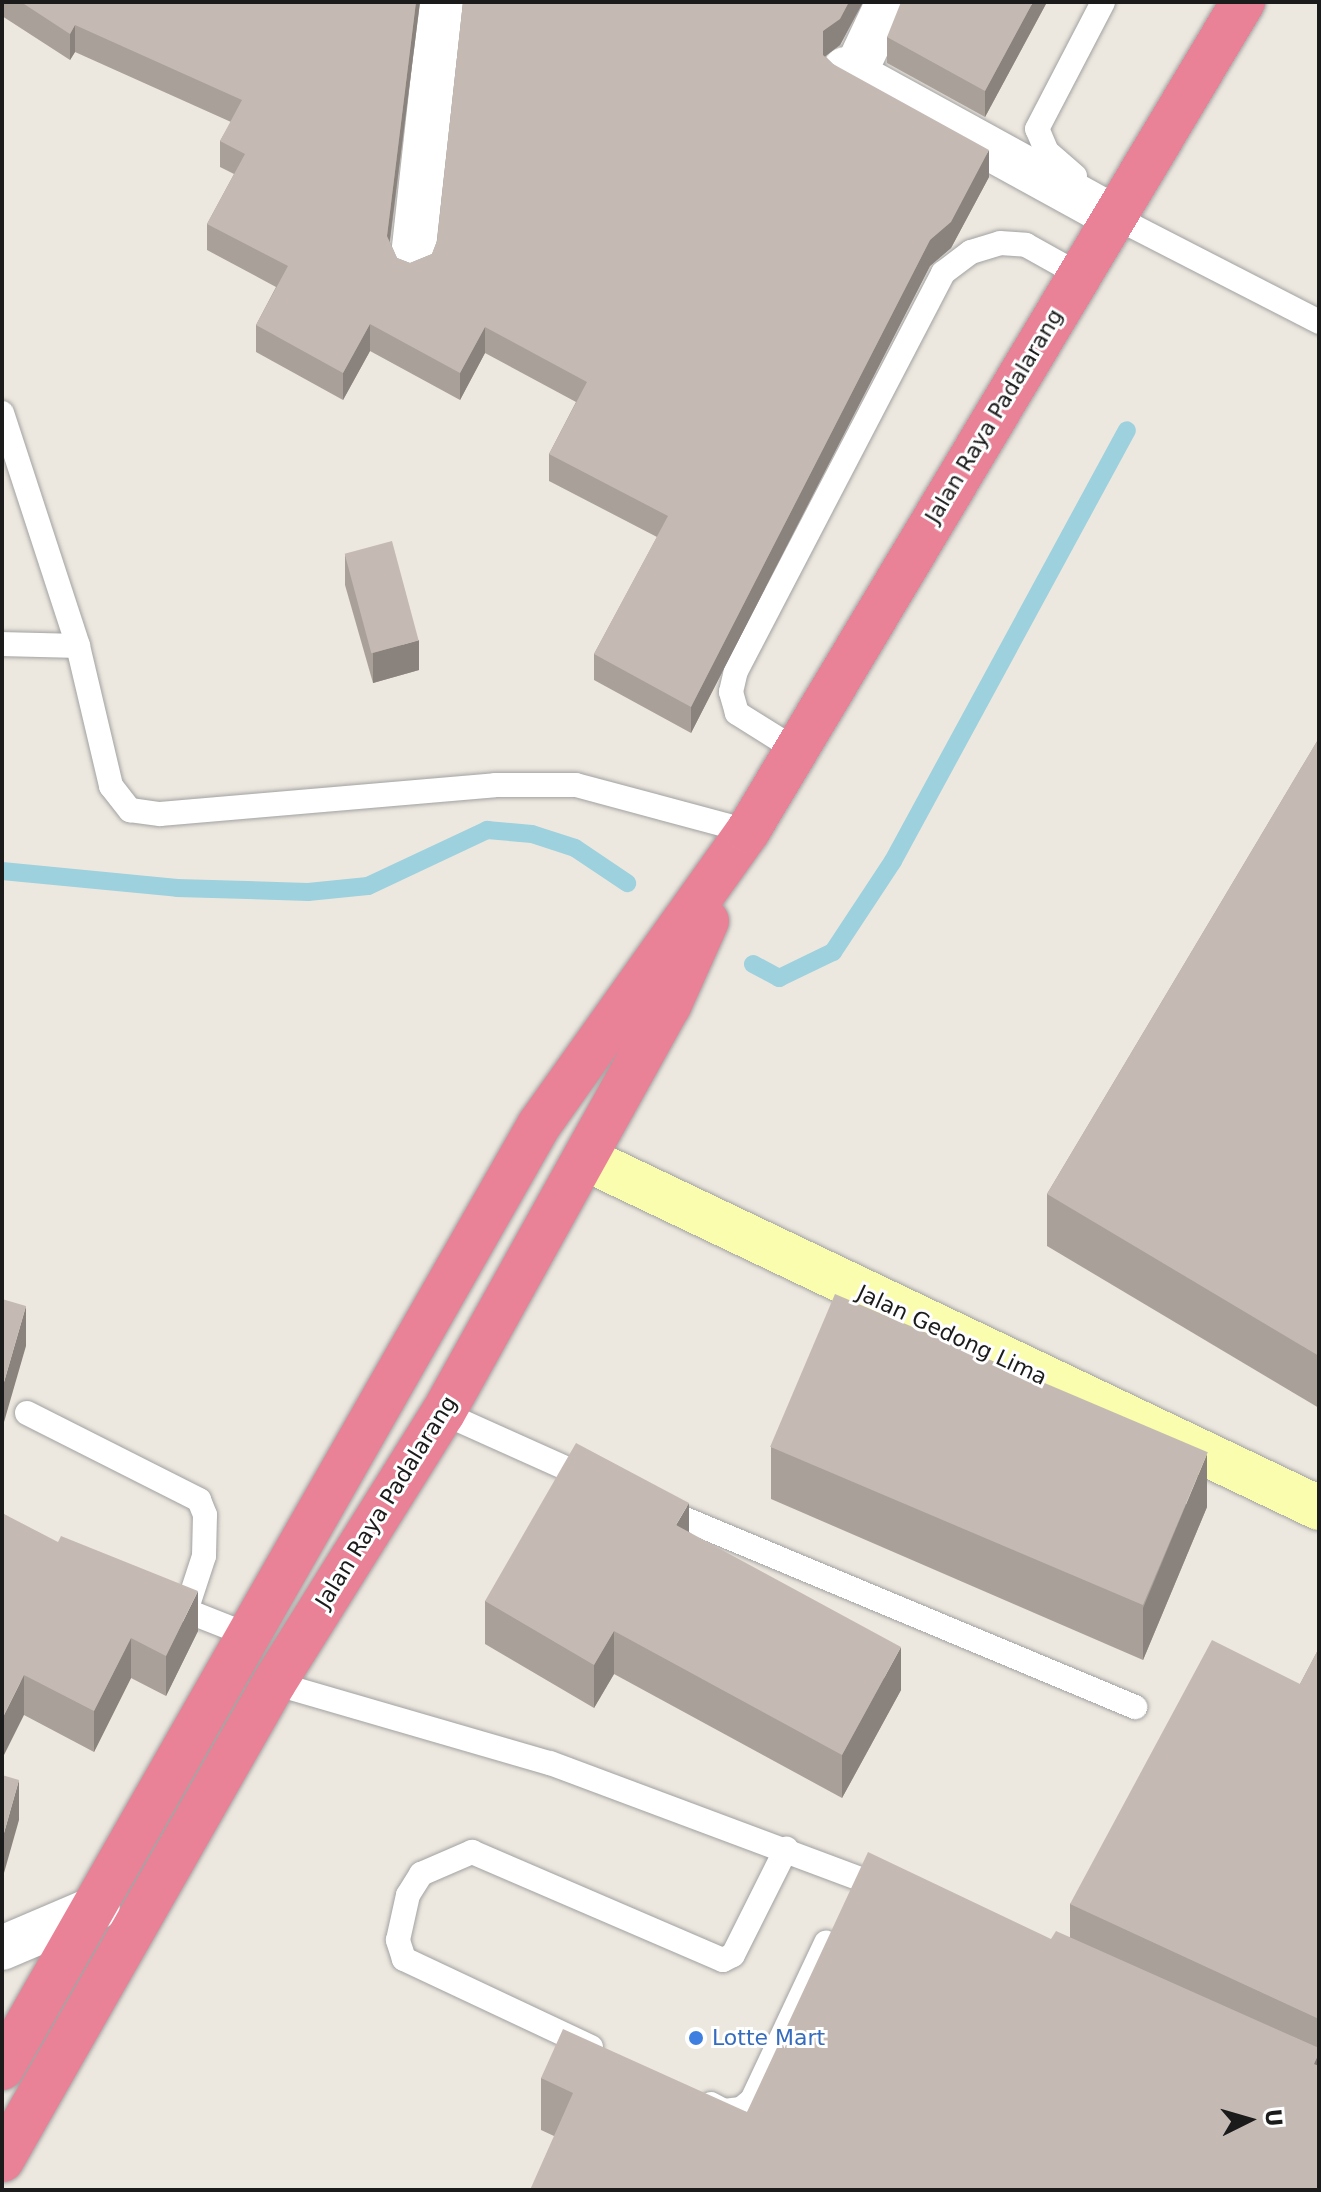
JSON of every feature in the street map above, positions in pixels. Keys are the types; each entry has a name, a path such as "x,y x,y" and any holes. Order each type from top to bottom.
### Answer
{"highway":[{"name":"Jalan Raya Padalarang","path":"2,2068 98,1907 248,1635 539,1125 748,831 1116,209 1243,2"},
{"name":"Jalan Raya Padalarang","path":"2,2160 274,1683 443,1413 586,1159 669,1006 748,831"}],"street":[{"path":"412,265 441,2"},
{"path":"888,2 854,62 1116,209"},
{"name":"Jalan Gedong Lima","path":"586,1159 1319,1508"},
{"path":"2,1948 98,1907"}],"lane":[{"path":"1103,2 1037,129 1062,169 1116,209 1319,322"},
{"path":"796,750 737,713 731,692 736,671 943,273 971,252 1000,243 1026,245 1078,274"},
{"path":"2,413 78,646 111,786 130,810 160,814 495,785 576,785 748,831"},
{"path":"2,644 78,646"},
{"path":"27,1413 199,1500 207,1536 186,1611"},
{"path":"443,1413 610,1487"},
{"path":"639,1499 1135,1707"},
{"path":"144,1594 248,1635"},
{"path":"274,1683 550,1763 857,1876 915,1902"},
{"path":"613,2058 404,1959 398,1940 408,1895 421,1874 472,1852 723,1960 733,1955 786,1849"},
{"path":"682,2091 724,2111 741,2109 752,2100 857,1876"}],"building":[{"path":"21,2 416,2 387,236 397,258 410,263 432,254 437,241 463,2 849,2 840,19 823,31 823,55 833,64 989,150 951,222 930,240 691,707 594,654 668,516 549,454 587,382 485,327 460,373 370,324 343,373 256,325 288,266 207,224 245,154 220,141 242,100 75,25 70,34"},
{"path":"901,2 1033,2 985,91 887,37"},
{"path":"392,541 419,640 371,653 345,554"},
{"path":"1319,738 1319,1356 1047,1194"},
{"path":"835,1294 1208,1452 1143,1605 770,1447"},
{"path":"2,1299 26,1306 2,1389"},
{"path":"576,1443 689,1503 676,1525 901,1647 842,1755 614,1631 594,1665 485,1601"},
{"path":"2,1513 58,1542 61,1536 198,1591 166,1656 131,1638 94,1711 24,1675 2,1719"},
{"path":"1212,1640 1300,1684 1319,1648 1319,2019 1070,1904"},
{"path":"2,1775 19,1780 2,1840"},
{"path":"868,1852 1051,1939 1056,1931 1319,2048 1314,2064 1319,2066 1319,2190 530,2190 573,2093 541,2078 563,2029 747,2112"}],"waterway":[{"path":"753,964 779,978 833,952 893,861 1127,430"},
{"path":"2,871 177,888 308,892 368,886 487,830 532,834 575,848 627,883"}],"place":[{"name":"Lotte Mart","path":"696,2038"}]}
